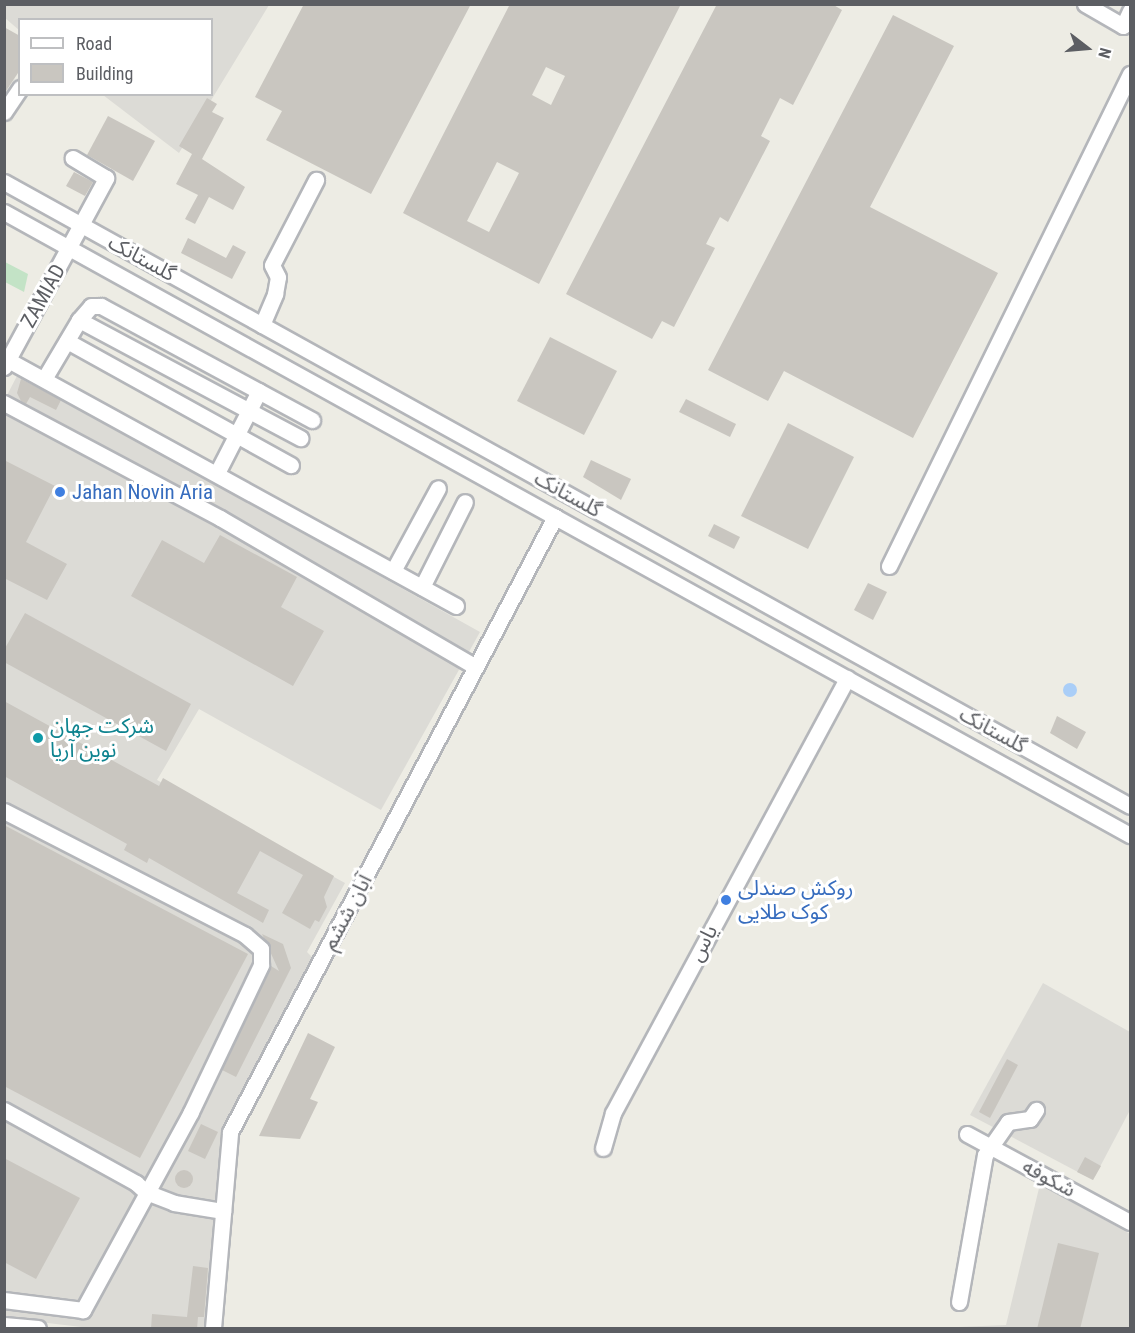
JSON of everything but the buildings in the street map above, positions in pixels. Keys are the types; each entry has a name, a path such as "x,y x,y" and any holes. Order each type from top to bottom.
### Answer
{"street":[{"path":"1085,4 1123,26 1131,11"},
{"path":"889,566 1131,74"},
{"path":"4,112 18,91"},
{"name":"ZAMIAD","path":"6,364 69,248 79,223 106,178 73,158"},
{"path":"262,325 275,294 278,277 272,265 316,180"},
{"name":"گلستانک","path":"4,182 1131,806"},
{"name":"گلستانک","path":"4,212 1131,835"},
{"path":"44,379 80,320 91,306 101,306 312,420"},
{"path":"80,320 300,438"},
{"path":"67,341 291,465"},
{"path":"6,364 44,379 456,606"},
{"path":"217,473 259,391"},
{"path":"4,404 220,519 476,667"},
{"path":"393,571 438,488"},
{"path":"422,587 465,502"},
{"name":"آبان ششم","path":"213,1329 230,1132 555,517"},
{"name":"یاس","path":"603,1148 613,1113 847,678"},
{"path":"4,811 245,935 261,949 261,965 191,1112 83,1310 4,1300"},
{"path":"4,1110 136,1183 146,1192 174,1203 223,1210"},
{"path":"959,1302 985,1155 1008,1122 1030,1119 1036,1110"},
{"name":"شکوفه","path":"967,1134 1131,1222"},
{"path":"4,1325 38,1329"}],"shaded area":[{"path":"4,5 269,5 179,153 104,96 213,96 213,18 18,18 18,29 5,18"},
{"path":"18,374 480,632 381,810 199,709 157,780 345,883 307,952 313,958 228,1123 207,1328 90,1328 5,1318 4,401"},
{"path":"1043,983 1130,1032 1130,1110 1093,1180 970,1115"},
{"path":"1040,1184 1130,1234 1130,1328 935,1328 1006,1325"}],"green space":[{"path":"5,262 28,274 24,292 5,282"}],"water":[{"path":"1070,683 1075,685 1077,690 1075,695 1070,697 1065,695 1063,690 1065,685"}],"place":[{"name":"Jahan Novin Aria","path":"60,492"},
{"name":"شرکت جهان نوین آریا","path":"38,738"},
{"name":"روکش صندلی کوک طلایی","path":"726,900"}]}
